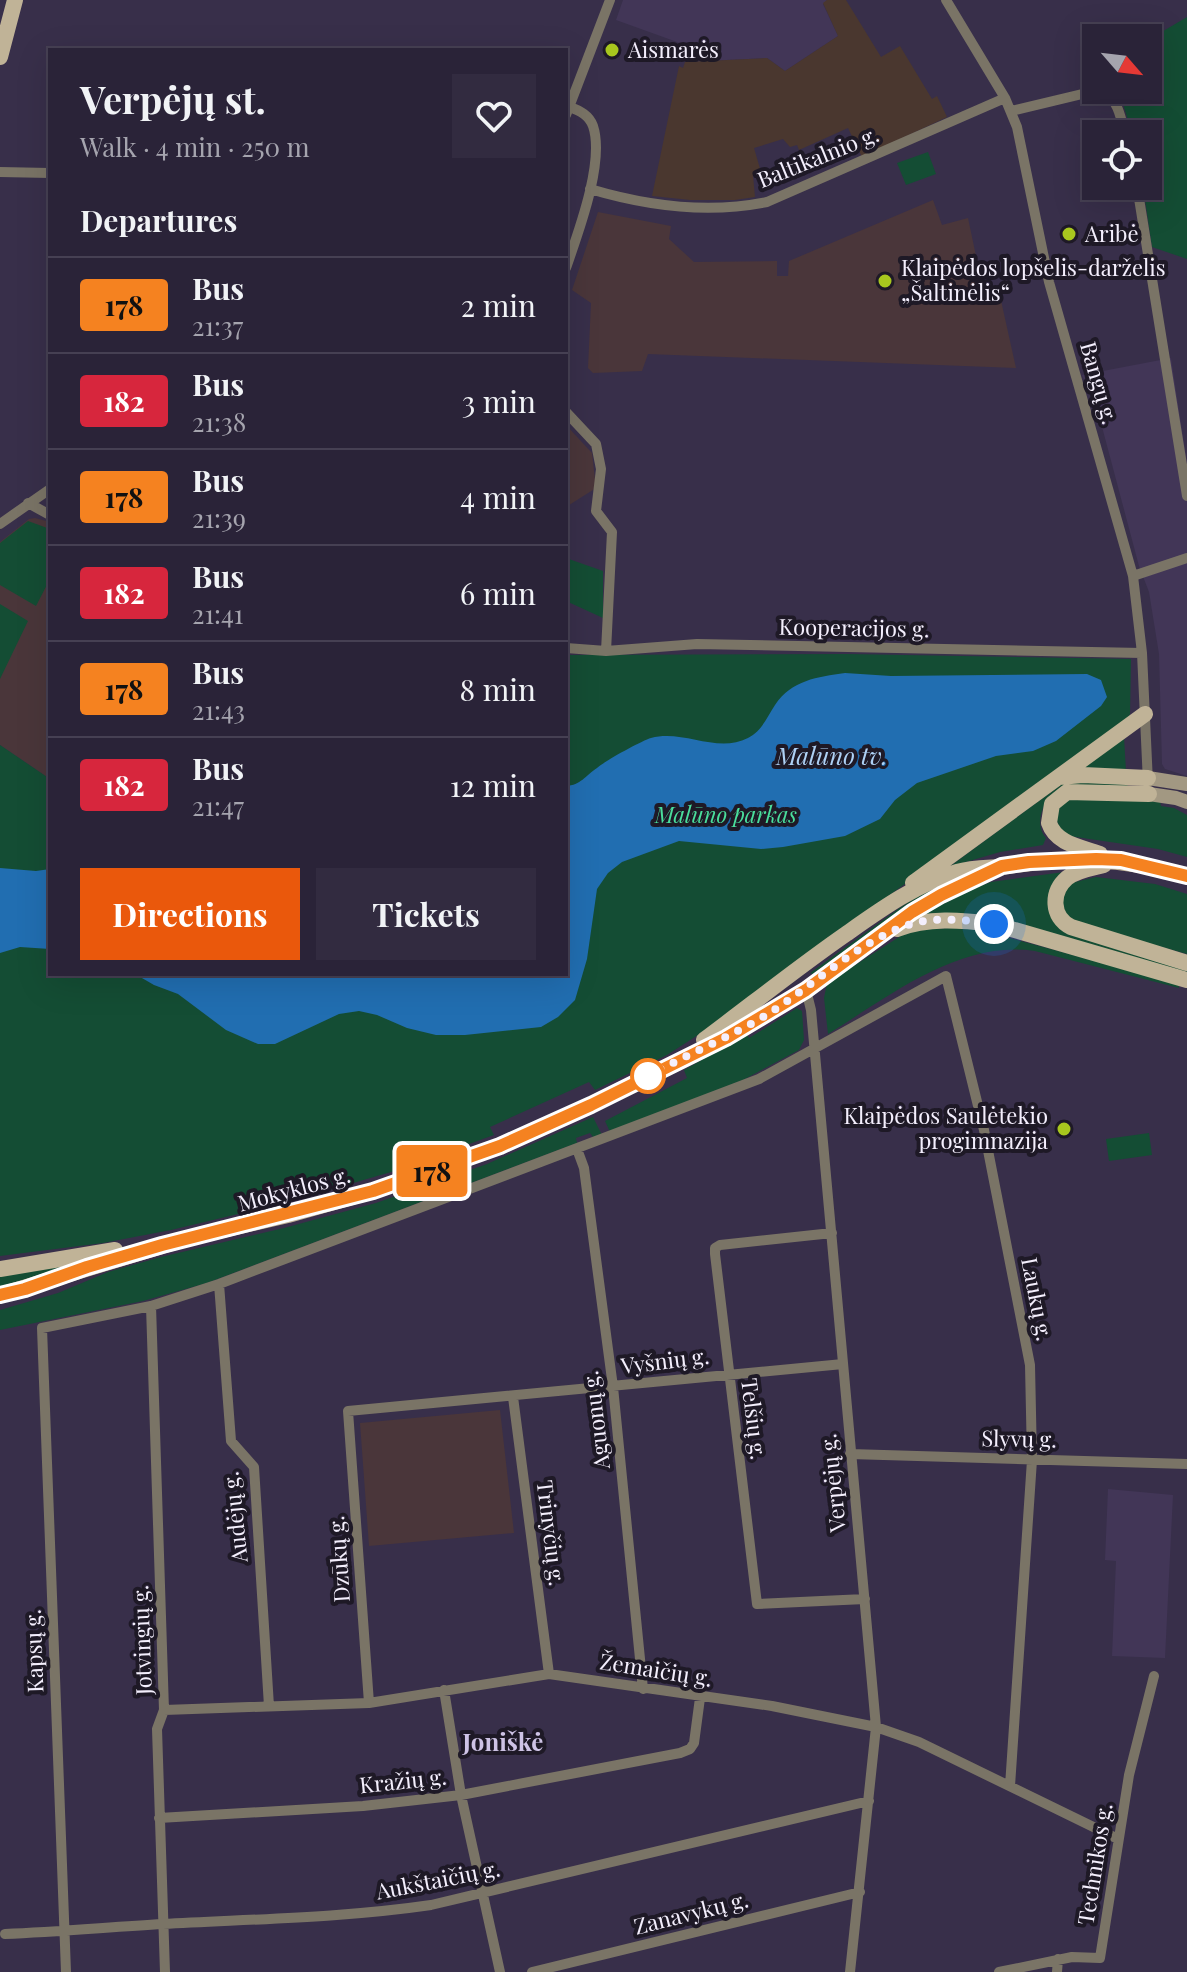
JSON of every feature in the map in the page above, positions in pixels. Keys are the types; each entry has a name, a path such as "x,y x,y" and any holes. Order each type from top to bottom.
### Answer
{"main road":[{"path":"0,57 15,0"},
{"path":"886,906 922,876 1145,714"},
{"path":"1059,777 1083,775 1148,786 1187,802"},
{"path":"1121,860 1067,843 1055,835 1049,823 1052,804 1067,792 1187,784"},
{"name":"Mokyklos g.","path":"673,1063 792,972 886,906 959,871 1067,859 1121,860 1187,876"},
{"path":"1121,860 1077,872 1065,880 1055,898 1061,919 1071,927 1187,963"},
{"name":"Mokyklos g.","path":"0,1295 188,1238 346,1199 457,1163 591,1105 726,1038 806,990 941,895 1002,866"},
{"path":"881,935 911,923 928,921 964,920 994,924 1187,980"},
{"path":"792,972 806,990"},
{"name":"Mokyklos g.","path":"0,1269 188,1238"}],"street":[{"path":"568,261 590,189 594,160 593,127 588,116 568,111 610,0"},
{"name":"Bangų g.","path":"946,0 1011,111 1022,149 1049,282 1133,576 1142,653 1148,786"},
{"path":"1011,111 1082,95"},
{"name":"Baltikalnio g.","path":"590,189 636,202 679,207 767,202 1005,98"},
{"path":"0,172 48,173"},
{"path":"1139,200 1187,496"},
{"path":"568,414 596,444 601,469 596,511 612,532 606,651"},
{"path":"0,524 48,490"},
{"path":"28,503 48,514"},
{"path":"1133,576 1187,558"},
{"name":"Kooperacijos g.","path":"568,648 606,651 697,644 1142,653"},
{"name":"Laukų g.","path":"814,1049 946,976 984,1130 1030,1365 1032,1460 1010,1786"},
{"name":"Verpėjų g.","path":"806,990 810,1000 876,1727 850,1972"},
{"path":"151,1306 219,1284 759,1079 814,1049"},
{"name":"Aguonų g.","path":"577,1149 587,1191 613,1387 643,1689"},
{"name":"Telšių g.","path":"832,1233 715,1248 757,1604 865,1599"},
{"name":"Audėjų g.","path":"219,1284 231,1441 254,1467 269,1706"},
{"name":"Kapsų g.","path":"66,1972 42,1328 151,1306"},
{"name":"Jotvingių g.","path":"151,1306 164,1710 157,1729 165,1972"},
{"name":"Vyšnių g.","path":"348,1411 843,1364"},
{"name":"Trinyčių g.","path":"513,1397 549,1674"},
{"name":"Dzūkų g.","path":"348,1411 369,1703"},
{"name":"Slyvų g.","path":"850,1454 1187,1464"},
{"name":"Žemaičių g.","path":"164,1710 369,1703 549,1674 772,1706 876,1727 919,1742 1118,1839"},
{"name":"Technikos g.","path":"999,1972 1058,1959 1100,1958 1129,1775 1154,1676"},
{"path":"444,1690 461,1795 500,1972"},
{"name":"Kražių g.","path":"159,1818 363,1806 461,1795 690,1749 696,1737 700,1698"},
{"name":"Aukštaičių g.","path":"5,1934 374,1913 431,1905 869,1801"},
{"name":"Zanavykų g.","path":"532,1972 860,1892"},
{"path":"1057,1972 1058,1959"}],"shaded area":[{"path":"623,0 827,0 823,4 838,36 785,71 767,58 685,62 691,47 616,20"},
{"path":"827,0 846,0 881,57 900,46 932,99 937,96 947,117 862,157 848,128 799,150 797,145 790,147 783,139 754,148 761,172 753,175 755,197 690,200 652,196 679,66 683,68 685,62 767,58 785,71 838,36 823,3"},
{"path":"933,200 942,225 968,218 983,289 998,287 1016,368 648,354 642,371 593,373 588,368 591,303 572,290 598,212 671,226 669,239 694,262 777,261 777,276 788,276 789,261"},
{"path":"1171,358 1187,464 1187,776 1165,769 1162,764 1159,654 1149,592 1139,566 1097,408 1082,375"},
{"path":"568,427 592,453 596,488 568,506"},
{"path":"29,519 48,521 48,778 0,745 0,542"},
{"path":"500,1410 514,1533 369,1546 360,1423"},
{"path":"1108,1489 1173,1495 1165,1658 1112,1656 1116,1561 1105,1560"}],"green space":[{"path":"1187,17 1187,259 1152,247 1145,200 1162,200 1162,120 1128,120 1123,104 1162,104 1162,32"},
{"path":"928,152 936,174 906,185 897,163"},
{"path":"28,521 48,528 48,583 36,606 0,585 0,543"},
{"path":"568,559 603,571 603,618 568,602"},
{"path":"0,604 28,621 0,679"},
{"name":"Malūno parkas","path":"847,654 1131,659 1130,714 1126,721 712,1026 667,1055 595,1090 589,1082 490,1127 494,1135 391,1172 288,1202 103,1243 0,1256 0,745 48,778 48,976 568,976 568,655"},
{"path":"1124,737 1126,771 1086,770 1085,766"},
{"path":"1062,784 1128,784 1127,788 1077,786 1044,806 1040,822 1046,838 1043,845 1000,852 949,867"},
{"path":"1065,798 1160,801 1161,806 1187,815 1187,857 1158,849 1069,836 1061,832 1054,813"},
{"path":"1064,872 1052,914 1187,968 1187,972 924,915 924,910 991,882"},
{"path":"1096,877 1155,884 1187,894 1187,954 1074,923 1064,915 1062,894 1071,883"},
{"path":"951,883 922,896 815,975 810,973 901,907 931,888"},
{"path":"968,927 1178,983 1179,988 1035,951 1007,950 952,962 926,974 828,1034 824,998 827,983 910,930"},
{"path":"797,1008 802,1011 804,1040 799,1050 743,1080 610,1132 605,1121 687,1078 684,1070 747,1034 749,1038"},
{"path":"593,1117 602,1135 593,1137 590,1133 576,1138 577,1143 207,1283 143,1301 0,1330 0,1310 58,1293 108,1272 376,1203 487,1164"},
{"path":"1149,1133 1152,1155 1109,1161 1106,1139"},
{"path":"77,1263 78,1266 0,1287 0,1276"}],"water":[{"name":"Malūno tv.","path":"845,673 891,676 1087,674 1101,680 1107,697 1101,706 1056,741 1033,751 996,756 917,783 895,800 880,819 845,836 761,849 679,841 622,862 608,873 597,889 587,959 575,1000 558,1017 541,1027 436,1035 359,1011 339,1014 275,1044 258,1044 226,1030 178,994 138,976 568,976 568,786 651,738 675,736 724,743 748,738 761,728 789,690 815,678"},
{"path":"0,868 48,869 48,949 20,947 0,953"}],"bus line":[{"name":"178","path":"0,1295 162,1245 373,1191 500,1146 726,1038 806,990 912,912 1002,866 1067,859 1121,860 1187,876"}],"place":[{"name":"Aismarės","path":"612,50"},
{"name":"Aribė","path":"1069,234"},
{"name":"Klaipėdos lopšelis-darželis „Šaltinėlis“","path":"885,281"},
{"name":"Klaipėdos Saulėtekio progimnazija","path":"1064,1129"}],"district":[{"name":"Joniškė","path":"503,1743"}],"route":[{"path":"648,1076 766,1015 881,935 911,923 928,921 964,920 994,924"}]}
